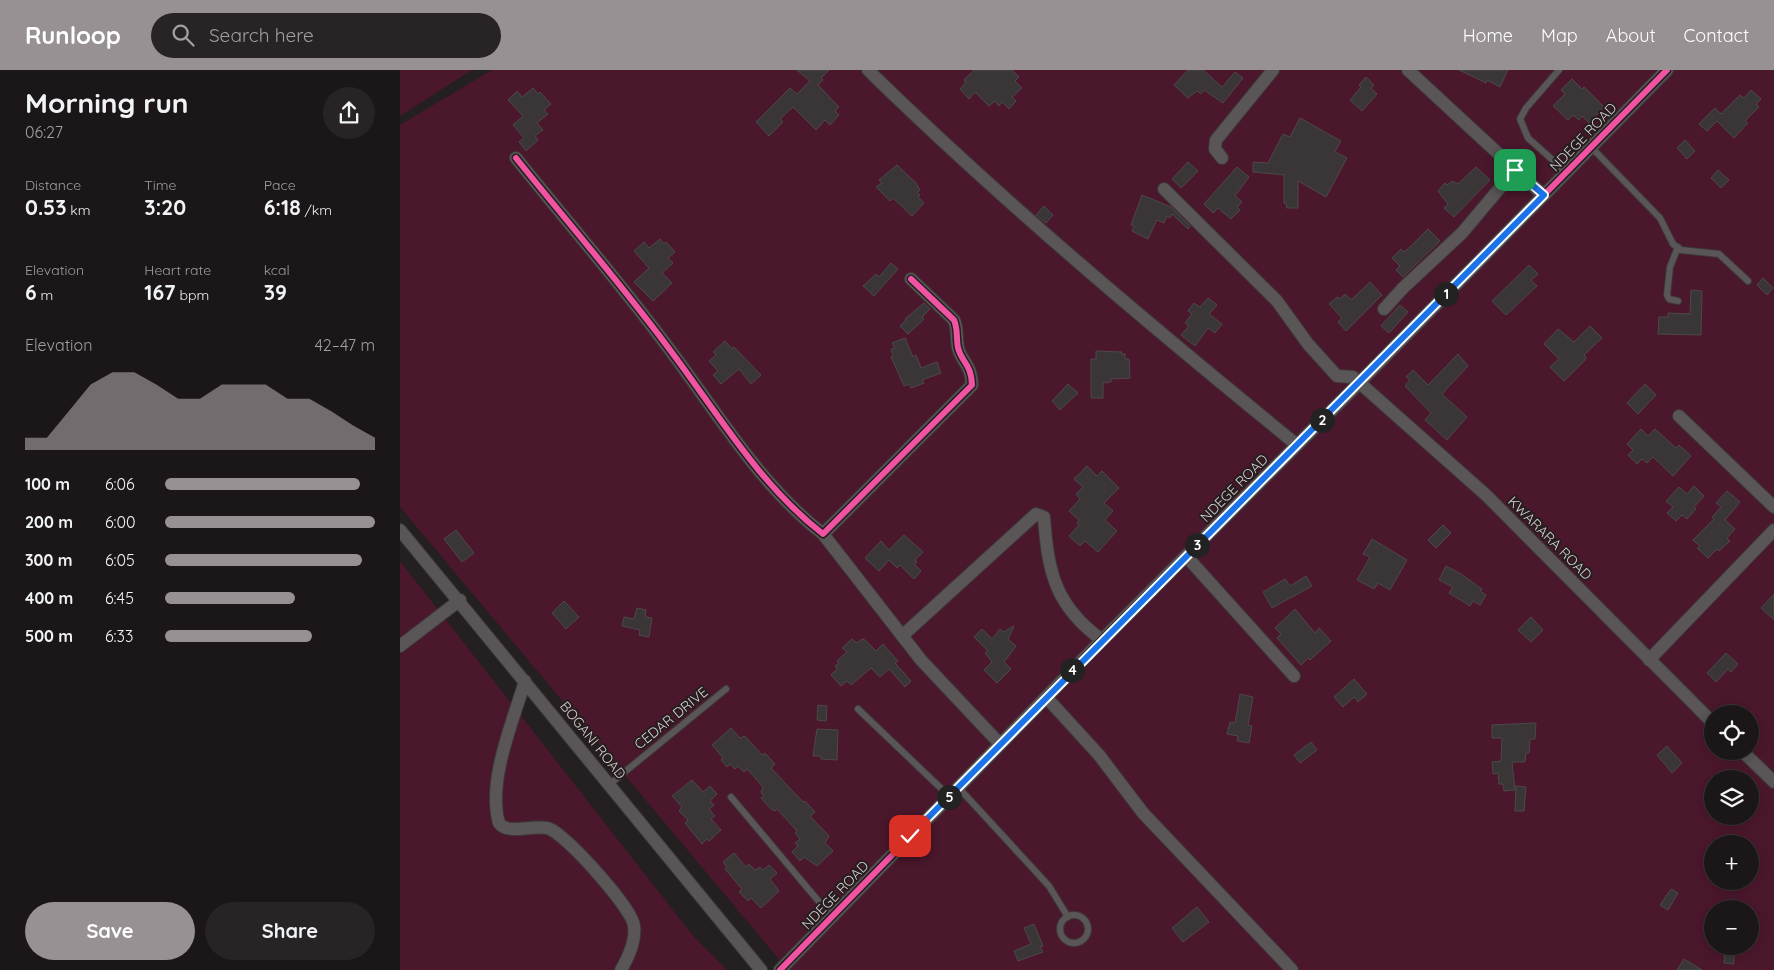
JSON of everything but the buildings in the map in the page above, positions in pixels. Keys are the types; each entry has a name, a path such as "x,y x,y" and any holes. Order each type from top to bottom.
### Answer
{"street":[{"path":"868,70 983,178 1114,294 1297,445"},
{"path":"1222,158 1215,148 1216,140 1273,70"},
{"path":"1408,70 1544,195"},
{"name":"NDEGE ROAD","path":"780,970 1102,640 1358,384 1667,70"},
{"path":"516,158 672,352 757,470 806,520 823,534 921,660 1000,744"},
{"path":"1384,309 1403,288 1462,232 1515,170"},
{"path":"1164,189 1277,301 1308,344 1336,376 1353,377 1358,384"},
{"path":"823,534 972,385 969,365 958,348 957,328 954,320 911,279"},
{"name":"KWARARA ROAD","path":"1358,384 1486,495 1704,714"},
{"path":"1679,416 1774,507"},
{"path":"902,636 1036,514 1044,517 1047,555 1057,590 1090,631 1102,640"},
{"name":"BOGANI ROAD","path":"400,530 460,600 761,970"},
{"path":"1649,660 1774,530"},
{"path":"1186,556 1294,676"},
{"path":"400,646 460,600"},
{"path":"525,681 500,768 497,788 499,823 505,828 549,828 558,834 575,849 629,912 634,926 633,939 622,970"},
{"path":"1046,697 1099,755 1143,813 1292,970"},
{"path":"1751,760 1774,782"}],"lane":[{"path":"1559,70 1526,108 1520,119 1528,138 1566,172"},
{"path":"1591,147 1660,218 1673,244 1681,250 1719,254 1748,281"},
{"path":"1678,247 1670,268 1667,295 1669,299 1678,301"},
{"name":"CEDAR DRIVE","path":"610,784 726,689"},
{"path":"858,709 953,792 1049,886 1068,916"},
{"path":"731,797 831,916"},
{"path":"1068,916 1077,916 1085,921 1088,931 1080,942 1070,943 1062,937 1061,923 1068,916"}],"shaded area":[{"path":"400,70 472,70 400,116"},
{"path":"492,70 1774,70 1774,970 788,970 400,507 400,125"},
{"path":"400,561 694,937 727,970 400,970"}],"cycle path":[{"path":"780,970 1102,640 1358,384 1667,70"},
{"path":"516,158 635,304 742,450 780,494 823,534 972,385 970,372 958,348 954,320 911,279"}],"route":[{"path":"910,836 1544,195 1515,170"}]}
